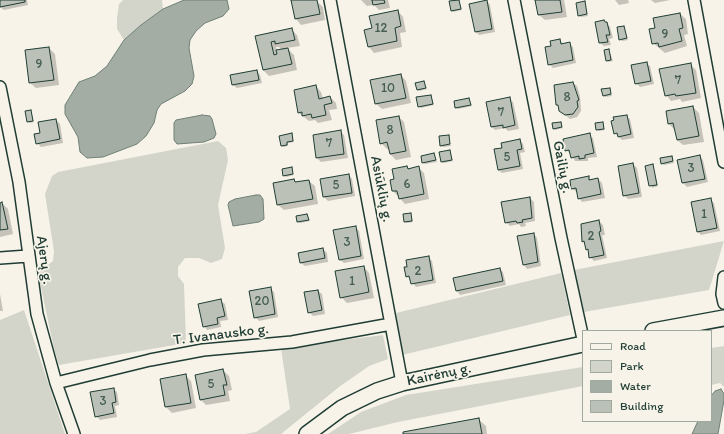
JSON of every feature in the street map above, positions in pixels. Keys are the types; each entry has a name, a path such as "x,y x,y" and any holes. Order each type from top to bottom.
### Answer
{"main road":[{"path":"659,330 724,318"},
{"name":"Kairėnų g.","path":"308,434 342,408 377,391 402,383 582,344"}],"street":[{"name":"Asiūklių g.","path":"330,0 402,383"},
{"name":"Gailių g.","path":"514,0 561,238 582,333"},
{"path":"694,0 724,162"},
{"name":"Ajerų g.","path":"0,87 19,182 37,314 56,383 74,434"},
{"path":"0,258 28,256"},
{"path":"724,277 722,294 724,303"},
{"name":"T. Ivanausko g.","path":"56,383 150,360 203,350 292,342 391,324"}],"green space":[{"path":"123,0 162,0 163,9 124,40 117,29 119,4"},
{"path":"218,141 226,148 228,160 218,205 225,248 222,259 211,263 199,258 185,258 178,267 178,276 184,284 186,343 59,365 54,349 38,273 53,261 54,251 45,194 52,176 58,172"},
{"path":"724,241 709,290 584,312 574,270"},
{"path":"561,273 570,315 402,355 396,313"},
{"path":"24,310 65,434 0,434 0,320"},
{"path":"383,335 388,359 369,366 339,387 281,434 245,434 256,432 290,409 281,348"},
{"path":"724,346 724,387 720,383 712,385 712,348"},
{"path":"582,367 582,386 398,422 349,434 328,434 361,412 406,395"}],"water":[{"path":"184,0 227,0 229,9 223,16 205,23 196,31 190,40 189,48 194,76 192,84 185,91 161,104 157,110 154,123 146,136 137,144 103,157 87,158 80,152 78,137 65,114 65,105 79,82 95,76 107,66 124,40 141,25 163,9"},
{"path":"202,115 210,116 212,119 216,134 214,138 204,142 177,144 174,140 174,123 176,120"},
{"path":"260,195 263,199 264,219 259,222 233,226 228,205 229,202 235,199"},
{"path":"721,389 724,394 718,434 692,434 698,422 712,422 712,395 715,391"}],"building":[{"path":"0,0 25,0 25,2 0,7"},
{"path":"291,0 317,0 320,14 295,19"},
{"path":"372,0 384,0 385,3 373,5"},
{"path":"459,0 461,9 451,11 449,1"},
{"path":"487,0 492,29 475,32 469,4"},
{"path":"535,0 560,0 562,12 538,15"},
{"path":"585,1 587,14 578,16 576,3"},
{"path":"398,10 401,26 395,28 397,41 368,47 364,30 372,28 369,16"},
{"path":"680,13 683,28 679,29 682,41 659,47 658,43 652,44 649,29 655,28 653,18"},
{"path":"604,20 607,22 610,35 606,35 608,42 599,43 595,22"},
{"path":"624,26 627,38 619,40 617,27"},
{"path":"292,28 295,40 275,44 275,41 271,42 274,55 277,54 276,50 288,48 292,64 263,70 255,36"},
{"path":"560,39 561,44 570,42 573,60 548,65 545,47 551,46 550,41"},
{"path":"49,47 54,80 29,83 25,50"},
{"path":"609,49 611,60 606,61 604,50"},
{"path":"647,62 651,81 635,84 631,65"},
{"path":"691,63 696,93 665,96 659,69"},
{"path":"257,70 259,80 232,85 230,75"},
{"path":"401,74 406,98 375,104 370,80"},
{"path":"424,81 426,88 417,90 415,83"},
{"path":"573,82 579,100 577,101 578,107 573,114 565,115 559,111 558,105 556,105 554,85"},
{"path":"316,85 319,99 330,96 332,103 324,105 326,115 312,118 311,114 302,116 302,112 298,113 294,90"},
{"path":"610,88 611,94 603,96 601,89"},
{"path":"431,95 433,104 418,107 416,97"},
{"path":"510,97 515,125 503,128 503,125 491,127 486,102"},
{"path":"469,98 471,105 455,108 454,101"},
{"path":"693,106 699,136 677,140 673,123 668,124 666,111"},
{"path":"31,110 33,121 27,122 25,111"},
{"path":"627,115 631,134 618,137 617,133 614,134 611,121 614,120 613,117"},
{"path":"399,116 406,151 390,154 387,142 380,144 376,120"},
{"path":"56,119 60,139 36,144 34,134 40,133 38,122"},
{"path":"561,122 562,127 553,129 552,123"},
{"path":"603,122 604,129 596,130 595,123"},
{"path":"341,130 344,154 316,158 313,135"},
{"path":"292,133 293,141 287,142 287,145 281,146 279,136"},
{"path":"590,133 594,153 585,155 585,158 579,159 579,156 571,158 569,150 565,151 563,139"},
{"path":"449,135 450,144 440,146 439,136"},
{"path":"520,139 522,149 517,150 520,166 498,170 494,149 502,148 501,143"},
{"path":"450,150 452,160 441,162 439,152"},
{"path":"434,153 436,160 422,163 421,156"},
{"path":"700,155 705,179 682,183 677,160"},
{"path":"672,156 673,161 661,164 660,158"},
{"path":"633,163 639,193 623,196 618,166"},
{"path":"653,164 657,185 649,186 645,166"},
{"path":"407,166 408,169 419,166 424,194 399,199 397,191 392,191 390,180 394,179 392,169"},
{"path":"292,167 293,174 283,176 282,169"},
{"path":"349,174 352,193 323,197 320,179"},
{"path":"589,176 589,180 598,178 601,194 578,199 576,188 571,189 570,180"},
{"path":"294,179 295,182 309,180 313,199 277,205 273,183"},
{"path":"530,197 532,218 522,220 523,222 517,223 516,221 505,223 501,202"},
{"path":"711,198 717,228 697,232 691,202"},
{"path":"2,202 8,229 0,230 0,203"},
{"path":"411,213 412,221 404,222 403,214"},
{"path":"307,214 309,220 297,222 296,216"},
{"path":"599,220 601,231 599,232 604,255 589,258 588,249 586,250 584,241 582,242 581,224"},
{"path":"356,226 361,256 339,260 333,230"},
{"path":"534,233 538,262 523,265 517,236"},
{"path":"323,248 325,258 300,263 298,253"},
{"path":"429,256 433,280 411,284 409,276 406,277 404,267 407,267 406,260"},
{"path":"364,266 369,292 340,298 335,271"},
{"path":"500,268 503,281 456,291 453,278"},
{"path":"271,287 275,314 254,318 249,291"},
{"path":"318,290 322,310 308,313 304,292"},
{"path":"221,299 225,316 217,318 218,324 203,327 198,304"},
{"path":"223,369 227,385 223,385 225,395 200,400 195,375"},
{"path":"186,374 191,403 165,407 160,379"},
{"path":"114,388 116,402 112,403 114,413 95,417 90,392"},
{"path":"479,418 482,434 403,434 403,432"}]}
